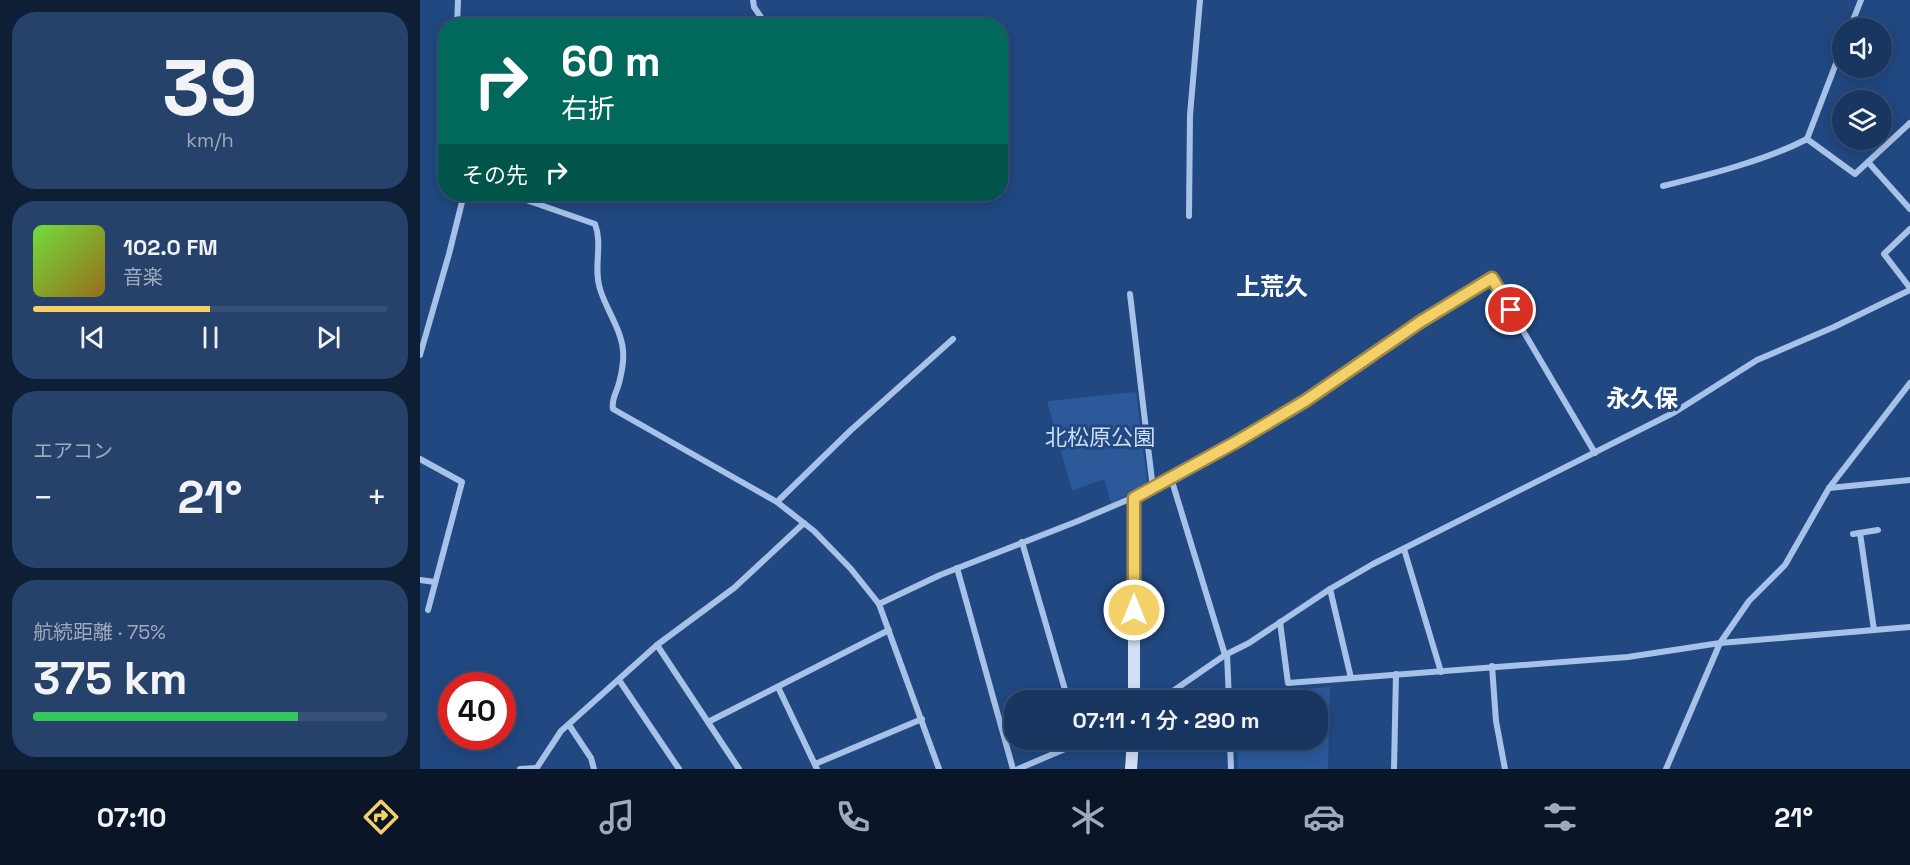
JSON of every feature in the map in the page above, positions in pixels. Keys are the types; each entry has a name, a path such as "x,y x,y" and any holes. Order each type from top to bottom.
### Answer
{"street":[{"path":"457,18 458,0"},
{"path":"753,0 754,7 762,18"},
{"path":"1189,216 1190,115 1200,0"},
{"path":"1854,18 1861,0"},
{"path":"1663,186 1784,151 1807,139 1832,74"},
{"path":"1807,139 1855,174 1910,123"},
{"path":"1868,162 1910,209"},
{"path":"420,355 450,254 462,201"},
{"path":"529,201 595,224 598,239 597,273 600,288 623,348 623,365 619,385 612,402 613,409 777,502 814,531 851,569 879,604 939,769"},
{"path":"1175,690 1330,589 1404,549 1675,412 1757,360 1834,327 1910,289 1884,254 1910,229"},
{"path":"879,604 957,568 1153,489 1305,401 1420,322 1492,278 1595,453"},
{"path":"1130,294 1153,489"},
{"path":"777,502 851,430 953,339"},
{"path":"1666,769 1720,643 1749,601 1785,565 1829,488 1910,383"},
{"path":"420,459 462,482 428,610"},
{"path":"1171,478 1226,655 1228,690"},
{"path":"1829,488 1910,480"},
{"path":"1134,498 1134,690"},
{"path":"520,769 536,769 561,731 657,645 734,588 804,523"},
{"path":"1874,630 1857,533 1878,530"},
{"path":"1022,542 1065,690"},
{"path":"1404,549 1441,672"},
{"path":"957,568 1013,769"},
{"path":"420,580 435,582"},
{"path":"1330,589 1352,678"},
{"path":"1280,622 1288,683 1628,657 1720,643 1910,627"},
{"path":"708,722 889,630"},
{"path":"657,645 739,769"},
{"path":"1492,666 1496,721 1504,769"},
{"path":"1394,769 1396,675"},
{"path":"619,680 679,769"},
{"path":"778,687 816,767 922,718"},
{"path":"569,725 591,758 594,769"},
{"path":"1018,769 1060,750"},
{"path":"1131,769 1132,750"},
{"path":"1230,750 1231,769"}],"green space":[{"name":"北松原公園","path":"1136,392 1147,481 1142,488 1111,503 1104,479 1072,491 1047,401"},
{"path":"1330,687 1328,769 1238,769 1237,751 1328,750 1328,690 1284,690"}],"district":[{"name":"上荒久","path":"1272,287"},
{"name":"永久保","path":"1642,399"}],"route":[{"path":"1134,610 1134,498 1305,401 1420,322 1492,278 1511,310"}]}
